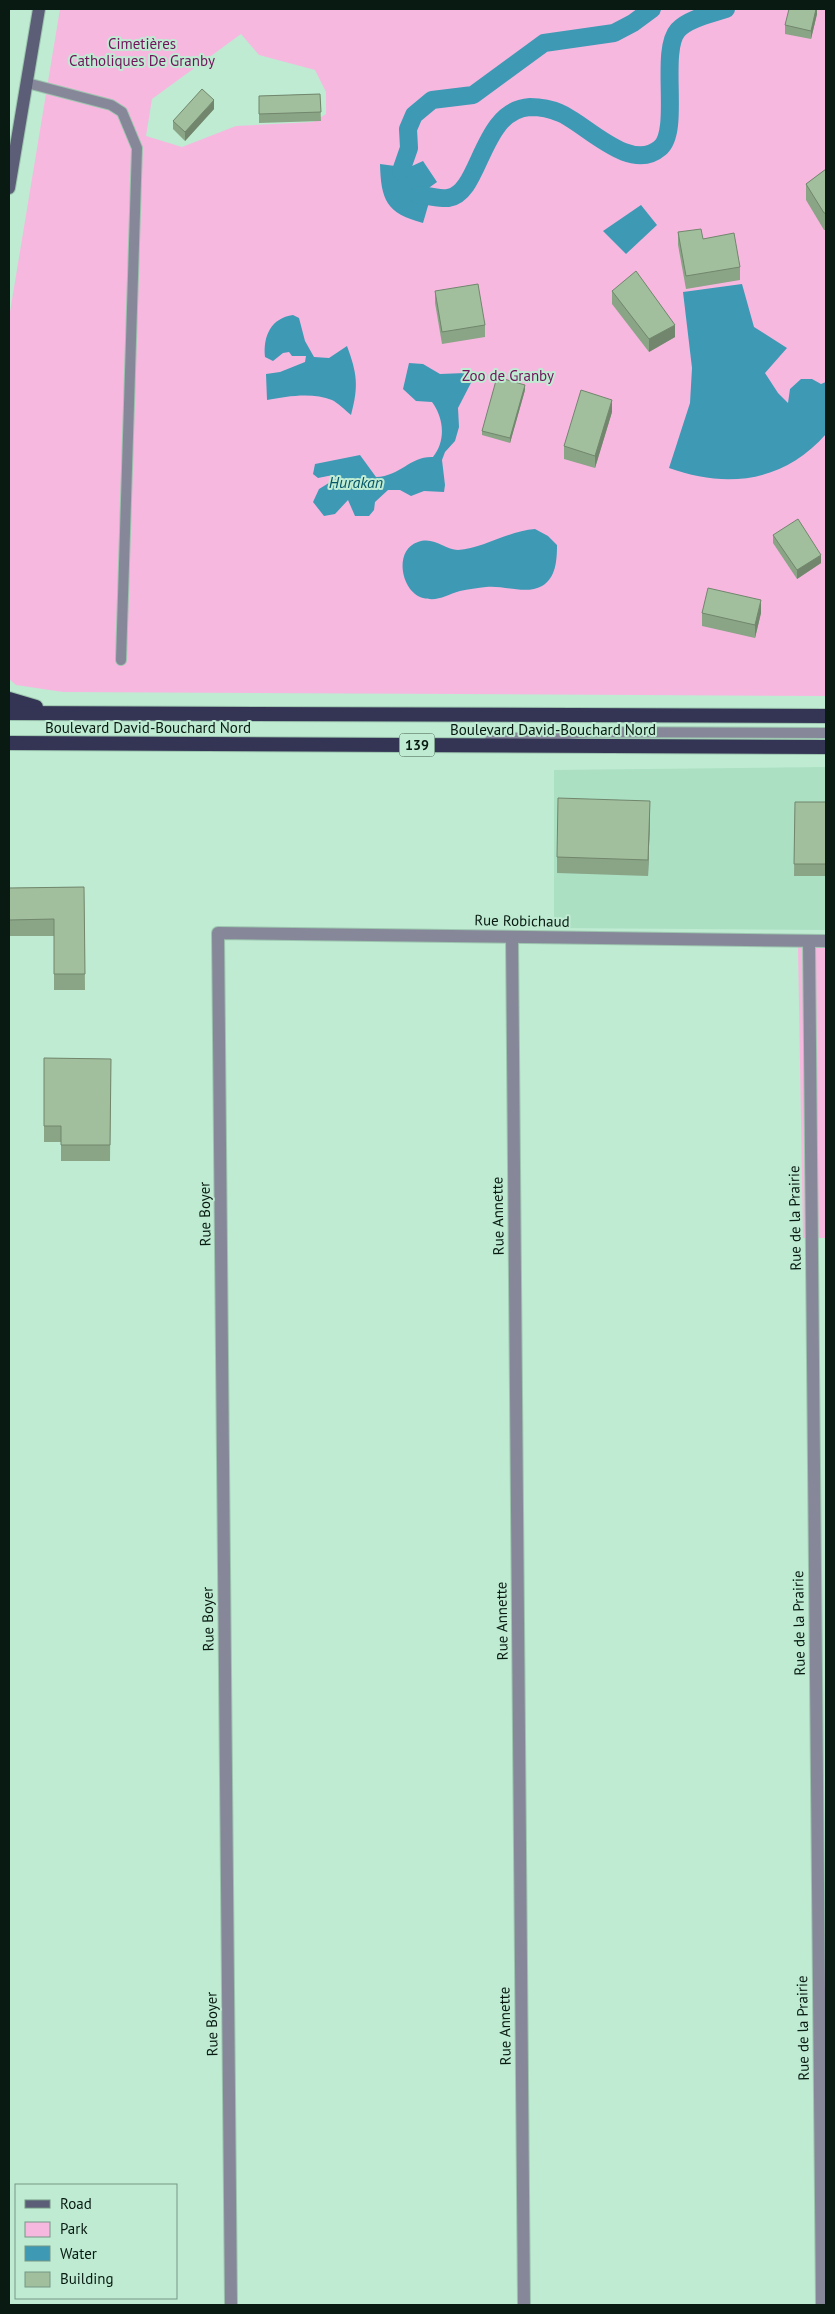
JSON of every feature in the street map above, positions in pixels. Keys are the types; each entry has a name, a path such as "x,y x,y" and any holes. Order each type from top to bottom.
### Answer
{"highway":[{"path":"9,699 63,713"},
{"name":"Boulevard David-Bouchard Nord","path":"9,713 826,716"},
{"name":"Boulevard David-Bouchard Nord","path":"9,743 826,747"}],"main road":[{"path":"9,188 39,9"}],"street":[{"name":"Rue Robichaud","path":"218,933 826,941"},
{"name":"Rue Boyer","path":"218,933 231,2305"},
{"name":"Rue Annette","path":"512,937 524,2305"},
{"name":"Rue de la Prairie","path":"809,941 821,1736 822,2305"}],"lane":[{"path":"27,83 111,105 122,112 137,148 121,660"},
{"path":"417,745 591,732 826,733"}],"shaded area":[{"path":"826,767 826,930 554,928 554,770"}],"green space":[{"name":"Zoo de Granby","path":"60,9 826,9 826,696 63,692 16,685 9,679 9,318","holes":["241,34 259,55 315,70 326,92 326,114 313,122 236,126 182,147 146,136 152,99"]},
{"path":"798,947 826,948 826,1238 803,1238"}],"water":[{"path":"423,161 437,182 419,195 430,199 423,223 401,215 388,203 382,187 380,164 395,166 401,171"},
{"path":"641,205 657,225 626,254 603,231"},
{"path":"742,284 754,327 787,348 765,373 778,393 788,403 790,389 801,379 812,379 821,384 826,382 826,434 810,450 792,463 754,477 712,478 691,475 669,468 690,403 692,368 683,292"},
{"path":"293,315 299,318 305,341 314,357 329,358 347,346 356,380 351,415 332,400 317,396 291,396 267,400 266,374 280,372 305,362 306,356 292,356 289,352 283,353 273,361 265,357 265,342 270,329 279,320"},
{"name":"Hurakan","path":"409,363 423,364 440,374 465,373 474,377 458,408 459,427 455,441 445,452 442,460 444,492 424,491 411,496 400,490 388,490 375,502 374,510 369,516 355,516 348,500 335,514 324,516 313,502 319,489 337,478 333,475 318,478 313,474 315,464 360,455 376,477 385,476 418,460 433,457 437,451 442,437 442,429 436,408 432,402 416,401 403,389"},
{"path":"535,529 548,536 557,545 553,573 547,583 536,589 522,590 486,587 460,591 438,599 428,599 415,594 405,580 403,562 405,553 410,546 418,542 429,541 453,549 467,549 525,530"}],"building":[{"path":"789,9 816,9 811,31 785,25"},
{"path":"202,89 214,100 185,132 173,121"},
{"path":"320,94 321,112 259,114 259,96"},
{"path":"826,169 826,213 824,213 806,184"},
{"path":"701,229 703,239 734,233 740,267 686,276 678,232"},
{"path":"636,271 675,325 649,339 612,291"},
{"path":"478,284 485,325 442,332 435,291"},
{"path":"497,377 525,385 510,438 482,431"},
{"path":"581,390 612,400 595,456 564,446"},
{"path":"798,519 821,555 797,570 773,535"},
{"path":"708,588 761,600 755,625 702,613"},
{"path":"558,798 650,801 648,860 557,857"},
{"path":"795,802 826,802 826,864 794,864"},
{"path":"84,887 85,974 54,974 54,919 9,920 9,888"},
{"path":"44,1058 111,1059 110,1145 61,1145 61,1126 44,1126"}],"waterway":[{"path":"401,171 409,148 408,129 414,115 432,100 473,95 544,43 614,33 633,23 652,9"},
{"path":"418,195 448,198 459,193 468,183 491,136 501,122 513,112 530,107 545,108 560,113 622,151 635,155 648,154 660,148 666,139 669,125 669,72 673,40 682,26 700,17 726,9"}],"park label":[{"name":"Cimetières Catholiques De Granby","path":"142,52"}]}
